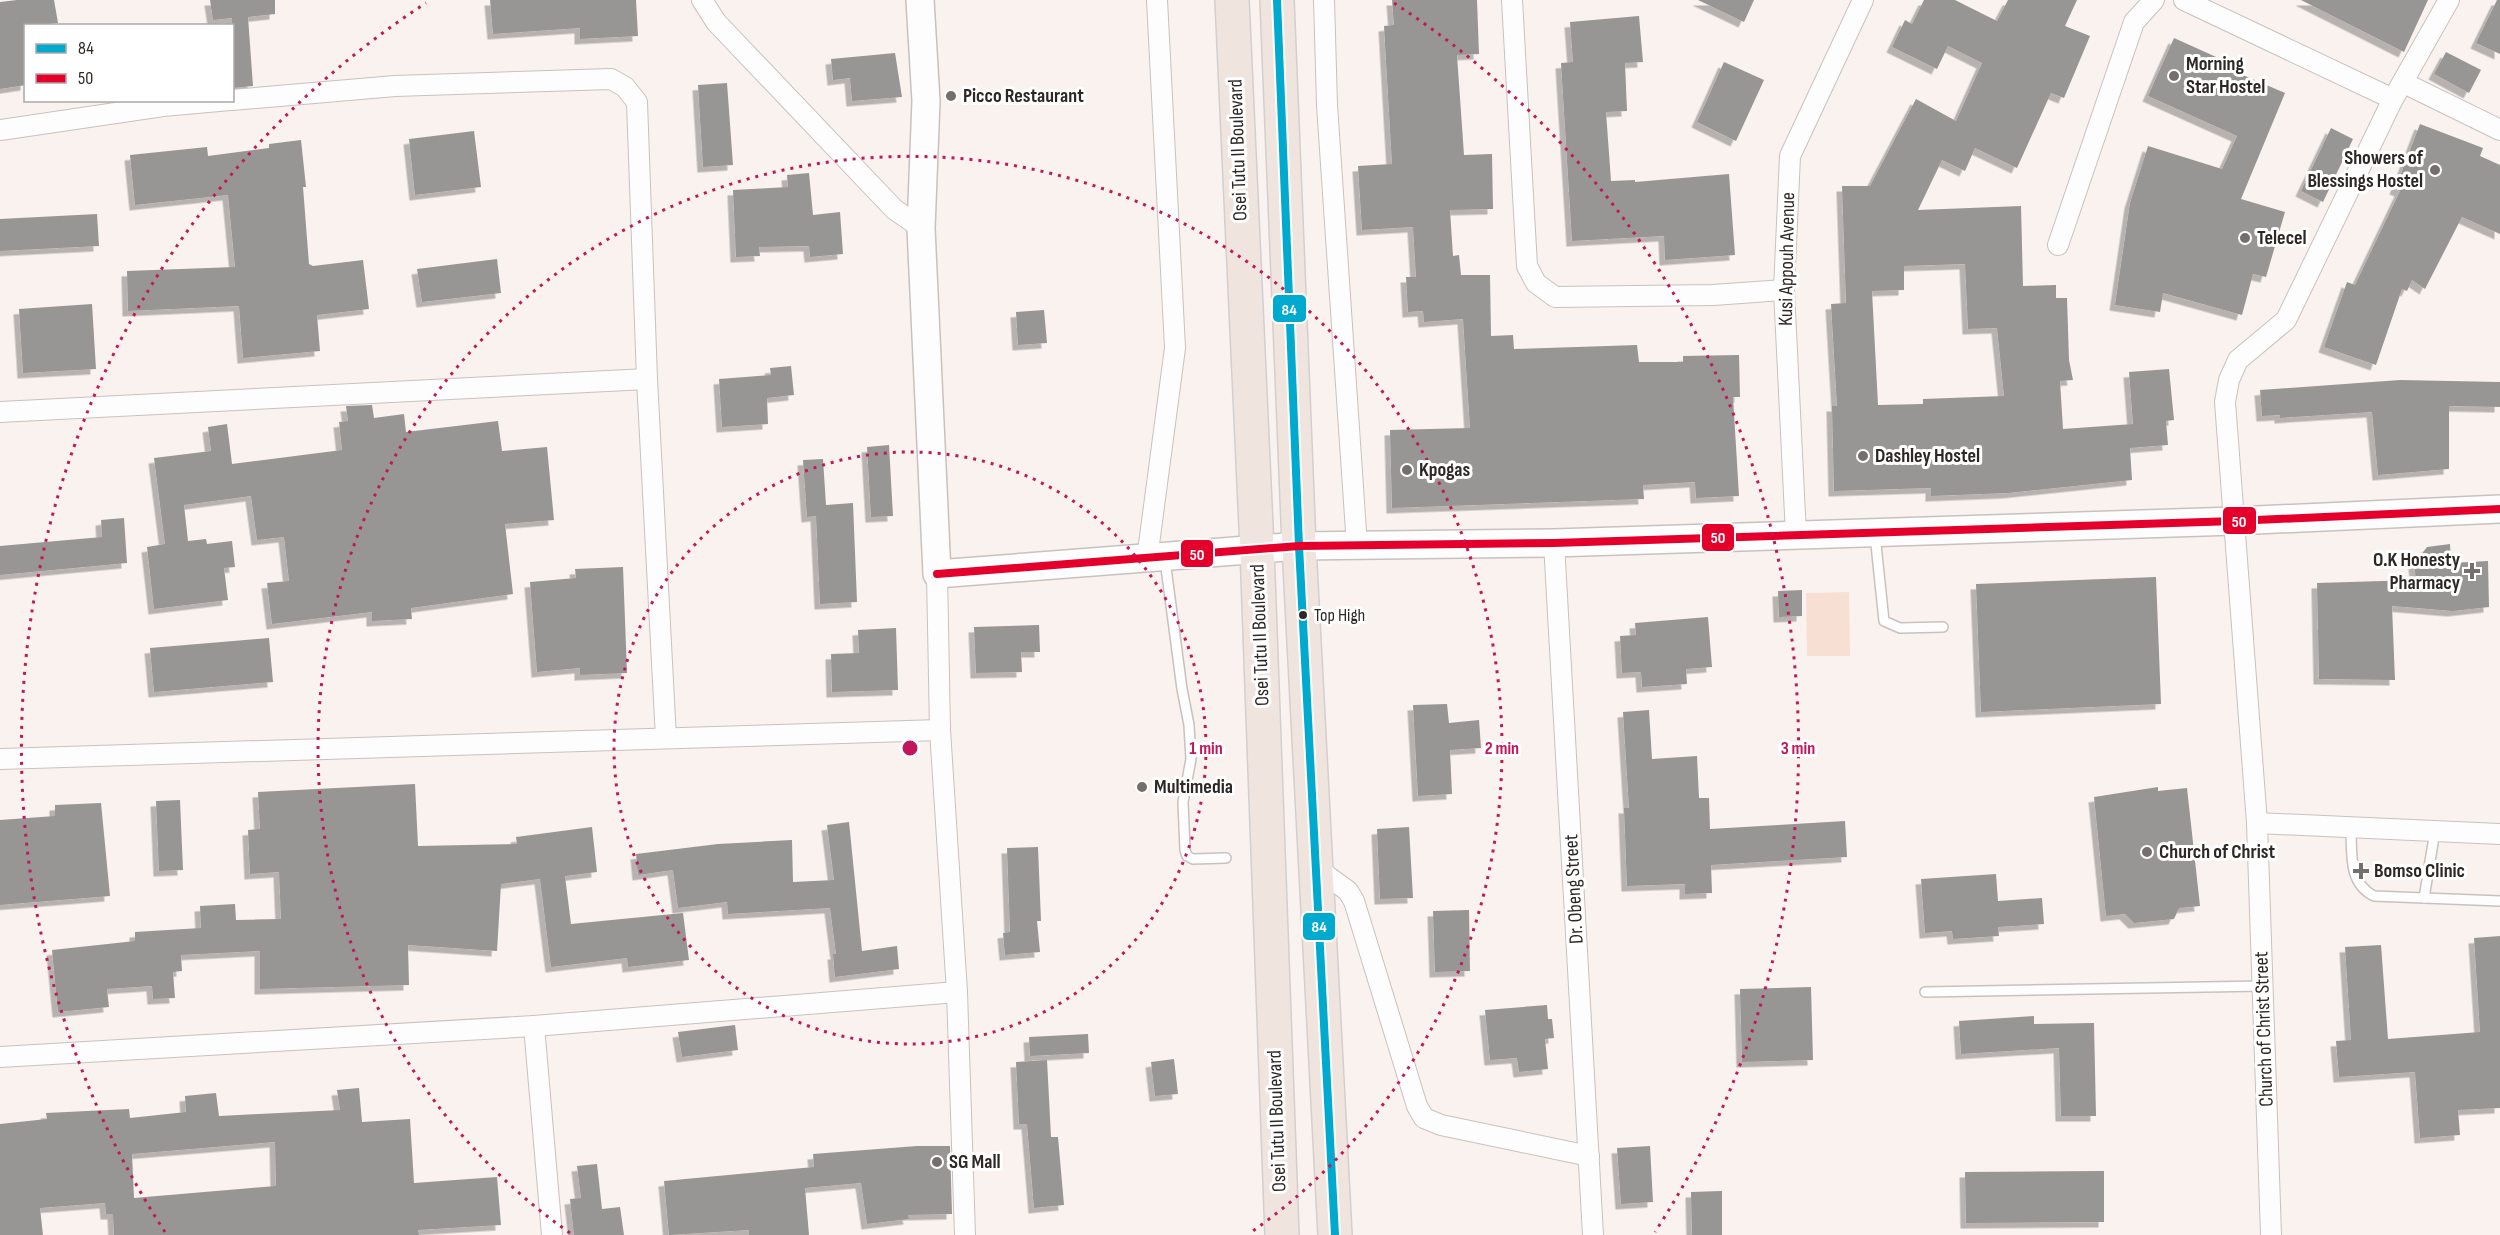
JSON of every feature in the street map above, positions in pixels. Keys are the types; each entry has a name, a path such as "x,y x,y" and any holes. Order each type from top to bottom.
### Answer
{"highway":[{"name":"Osei Tutu II Boulevard","path":"1232,0 1257,549 1282,1235"},
{"path":"1277,0 1299,546 1335,1235"}],"street":[{"path":"702,0 716,22 894,209 921,228"},
{"path":"920,0 926,101 921,228 937,574 940,730 957,992 965,1235"},
{"path":"1156,558 1175,348 1157,0"},
{"path":"1324,0 1327,105 1357,546"},
{"path":"1512,0 1527,266 1536,283 1555,297 1713,295 1784,290"},
{"name":"Kusi Appouh Avenue","path":"1796,535 1784,290 1790,156 1863,0"},
{"path":"2058,245 2134,22 2154,0"},
{"path":"2184,0 2399,91 2500,130"},
{"name":"Church of Christ Street","path":"2271,1235 2257,823 2225,402 2229,380 2238,360 2286,320 2399,91 2449,0"},
{"path":"234,100 395,86 611,79 625,87 637,102 646,379 666,738"},
{"path":"0,130 163,106 208,102"},
{"path":"0,412 646,379"},
{"path":"937,574 1299,546 1554,543 2235,521 2500,508"},
{"name":"Dr. Obeng Street","path":"1554,543 1593,1235"},
{"path":"0,759 940,730"},
{"path":"2257,823 2500,834"},
{"path":"1315,867 1348,891 1354,901 1417,1106 1424,1118 1441,1125 1589,1156"},
{"path":"0,1057 534,1026 957,992"},
{"path":"534,1026 552,1235"}],"lane":[{"path":"1875,532 1884,621 1900,628 1943,627"},
{"path":"1156,558 1189,725 1191,759 1183,802 1185,850 1187,856 1193,859 1226,858"},
{"path":"2351,828 2356,882 2363,890 2374,896 2500,902"},
{"path":"2424,898 2435,831"},
{"path":"1925,992 2263,986"}],"shaded area":[{"path":"1849,592 1850,656 1807,656 1806,593"}],"building":[{"path":"54,0 58,23 24,24 24,85 0,89 0,2"},
{"path":"210,0 275,0 275,14 248,17 253,86 234,88 234,24 232,24 232,18 213,20"},
{"path":"490,0 636,0 638,36 580,39 580,28 493,34"},
{"path":"1392,0 1477,0 1479,54 1457,55 1464,155 1492,154 1493,209 1450,210 1453,256 1459,255 1461,275 1490,275 1491,336 1513,335 1514,349 1637,345 1639,362 1683,362 1683,356 1739,355 1740,397 1733,397 1739,496 1696,498 1695,482 1643,485 1644,499 1392,508 1390,430 1470,428 1463,319 1424,322 1423,311 1408,312 1406,277 1416,277 1413,227 1362,230 1358,166 1392,164 1384,26 1394,25"},
{"path":"1698,0 1754,0 1744,22"},
{"path":"1924,0 1955,0 1997,21 2008,0 2077,0 2065,26 2090,36 2064,98 2051,93 2017,168 1975,148 1965,171 1942,160 1918,210 2021,206 2023,286 2056,285 2056,298 2067,298 2069,360 2073,380 2060,381 2063,429 2133,424 2129,372 2169,369 2174,420 2166,421 2168,445 2130,448 2132,480 2008,493 1931,496 1931,488 1834,491 1832,406 1837,406 1831,304 1846,303 1842,186 1870,186 1916,99 1956,121 1982,63 1948,46 1937,69 1892,47 1905,20 1912,24","holes":["1965,264 1968,329 1997,328 2004,396 1923,399 1923,404 1878,405 1872,291 1904,290 1904,266"]},
{"path":"2301,0 2428,0 2404,52"},
{"path":"2497,0 2500,0 2500,54 2476,43"},
{"path":"1639,16 1643,62 1625,63 1627,111 1606,112 1611,181 1635,180 1635,182 1729,174 1735,255 1665,260 1664,236 1572,241 1561,63 1573,62 1570,22"},
{"path":"2174,38 2245,70 2243,75 2285,93 2241,199 2285,212 2266,277 2253,274 2242,315 2163,293 2160,312 2115,305 2130,203 2148,146 2222,169 2237,136 2148,96"},
{"path":"2446,52 2481,70 2469,93 2434,74"},
{"path":"895,53 902,97 852,101 850,78 833,80 831,59"},
{"path":"1724,62 1764,80 1736,141 1697,122"},
{"path":"727,83 733,165 703,167 698,85"},
{"path":"2420,124 2483,148 2480,156 2500,165 2500,234 2462,217 2425,289 2412,280 2407,291 2402,289 2376,365 2324,347 2347,282 2355,285 2400,191 2395,189"},
{"path":"2331,128 2353,139 2323,202 2301,191"},
{"path":"474,131 481,187 415,195 409,139"},
{"path":"301,140 306,187 303,187 309,264 313,266 363,260 369,309 317,315 320,351 243,358 239,306 128,311 127,271 235,267 228,195 135,205 130,155 207,147 208,156 269,148 269,144"},
{"path":"809,173 813,215 840,212 843,254 810,257 809,246 759,247 760,256 736,257 733,190 788,187 787,175"},
{"path":"97,214 99,246 0,251 0,219"},
{"path":"497,259 501,293 422,302 417,269"},
{"path":"92,304 96,369 23,373 19,309"},
{"path":"1044,310 1047,343 1018,345 1016,312"},
{"path":"791,366 794,395 767,398 768,424 722,427 719,379 771,375 770,368"},
{"path":"2400,380 2500,382 2500,407 2449,406 2449,469 2378,475 2372,412 2280,418 2280,415 2262,416 2260,390"},
{"path":"372,405 374,418 404,414 406,432 498,421 502,451 547,447 554,520 505,524 513,594 411,608 412,619 372,621 372,612 272,624 267,583 289,581 284,537 257,540 251,496 184,505 188,541 206,539 207,544 232,541 235,567 224,568 228,600 154,609 147,547 165,544 154,458 211,451 208,427 227,424 232,464 342,450 339,422 348,421 346,406"},
{"path":"889,445 893,516 871,517 867,447"},
{"path":"823,459 826,505 853,503 857,602 820,604 816,516 807,517 803,460"},
{"path":"124,518 127,563 0,575 0,546 102,537 101,520"},
{"path":"2450,544 2451,563 2488,561 2489,607 2453,611 2392,606 2395,680 2319,679 2317,583 2416,580 2414,564 2427,547"},
{"path":"623,567 627,673 580,675 580,668 537,672 530,582 576,578 575,569"},
{"path":"2156,577 2161,704 1981,712 1976,584"},
{"path":"1802,590 1802,616 1779,617 1778,591"},
{"path":"1708,617 1712,667 1686,669 1687,684 1642,687 1641,672 1622,673 1620,636 1636,635 1635,623"},
{"path":"1039,625 1040,652 1021,652 1022,672 976,673 974,627"},
{"path":"896,628 898,690 832,692 831,654 859,653 858,630"},
{"path":"269,638 273,682 154,692 150,648"},
{"path":"1447,704 1449,723 1479,720 1481,748 1450,750 1452,794 1418,796 1413,705"},
{"path":"1649,710 1652,759 1697,756 1699,798 1709,798 1710,829 1845,821 1847,857 1711,865 1712,893 1685,894 1685,884 1627,886 1624,808 1629,808 1623,712"},
{"path":"415,784 418,846 517,844 516,837 592,827 597,872 565,876 571,924 683,913 689,960 628,967 627,958 551,967 540,879 501,884 497,951 408,945 409,985 260,989 260,951 181,955 182,971 173,972 175,998 153,999 152,986 107,989 109,1007 58,1012 52,950 135,941 135,932 201,928 200,906 235,904 236,920 281,919 279,872 250,874 248,830 260,829 258,792"},
{"name":"Church of Christ","path":"2158,787 2158,791 2187,788 2200,906 2179,908 2174,919 2134,923 2125,914 2106,916 2094,797"},
{"path":"180,800 183,870 159,871 156,801"},
{"path":"101,803 110,896 0,905 0,820 55,816 55,805"},
{"path":"849,822 862,951 897,946 899,969 835,977 833,954 836,954 830,908 728,914 727,902 678,908 673,870 638,875 636,854 718,844 792,840 793,882 834,880 827,825"},
{"path":"1409,827 1413,898 1380,899 1377,829"},
{"path":"1038,847 1041,921 1037,921 1040,952 1005,955 1003,933 1010,932 1007,848"},
{"path":"1996,874 1998,901 2042,898 2044,924 1998,927 1999,936 1953,939 1952,931 1925,933 1921,879"},
{"path":"1469,910 1470,971 1435,972 1433,911"},
{"path":"2500,936 2500,1108 2458,1110 2460,1135 2420,1138 2415,1072 2339,1077 2336,1041 2351,1040 2345,947 2381,945 2388,1039 2480,1032 2474,938"},
{"path":"1811,987 1813,1060 1742,1062 1740,989"},
{"path":"1547,1005 1548,1019 1552,1019 1554,1038 1545,1039 1548,1069 1519,1072 1517,1058 1490,1060 1485,1010"},
{"path":"2034,1016 2034,1024 2094,1023 2096,1116 2061,1116 2059,1048 1961,1054 1959,1021"},
{"path":"735,1025 738,1050 682,1057 678,1032"},
{"path":"1088,1034 1089,1053 1030,1056 1029,1037"},
{"path":"1174,1059 1178,1094 1155,1096 1151,1062"},
{"path":"1047,1060 1051,1137 1058,1137 1064,1205 1034,1208 1027,1124 1019,1124 1016,1062"},
{"path":"359,1088 362,1122 410,1119 414,1183 497,1177 501,1225 418,1230 419,1235 114,1235 113,1214 106,1214 105,1203 40,1208 43,1235 0,1235 0,1124 47,1119 46,1113 129,1109 130,1118 186,1112 185,1096 216,1093 219,1116 340,1110 337,1090","holes":["275,1142 276,1186 134,1198 132,1154"]},
{"path":"917,1146 950,1146 952,1214 908,1215 909,1219 867,1224 861,1183 805,1188 809,1235 749,1235 749,1230 669,1235 664,1181 814,1167 813,1154"},
{"path":"1650,1146 1653,1202 1621,1204 1617,1148"},
{"path":"597,1164 602,1209 620,1207 624,1235 574,1235 570,1199 581,1198 577,1166"},
{"path":"2104,1171 2104,1222 1966,1223 1965,1172"},
{"path":"1722,1191 1722,1235 1692,1235 1691,1192"}],"transit line":[{"name":"84","path":"1277,0 1299,546 1335,1235"},
{"name":"50","path":"937,574 1299,546 1554,543 2235,521 2500,509"}],"place":[{"name":"Morning Star Hostel","path":"2174,76"},
{"name":"Picco Restaurant","path":"951,96"},
{"name":"Showers of Blessings Hostel","path":"2435,170"},
{"name":"Telecel","path":"2245,238"},
{"name":"Dashley Hostel","path":"1863,456"},
{"name":"Kpogas","path":"1407,470"},
{"name":"O.K Honesty Pharmacy","path":"2472,571"},
{"name":"Top High","path":"1303,615"},
{"name":"Multimedia","path":"1142,787"},
{"name":"Church of Christ","path":"2147,852"},
{"name":"Bomso Clinic","path":"2361,871"},
{"name":"SG Mall","path":"937,1162"}]}
